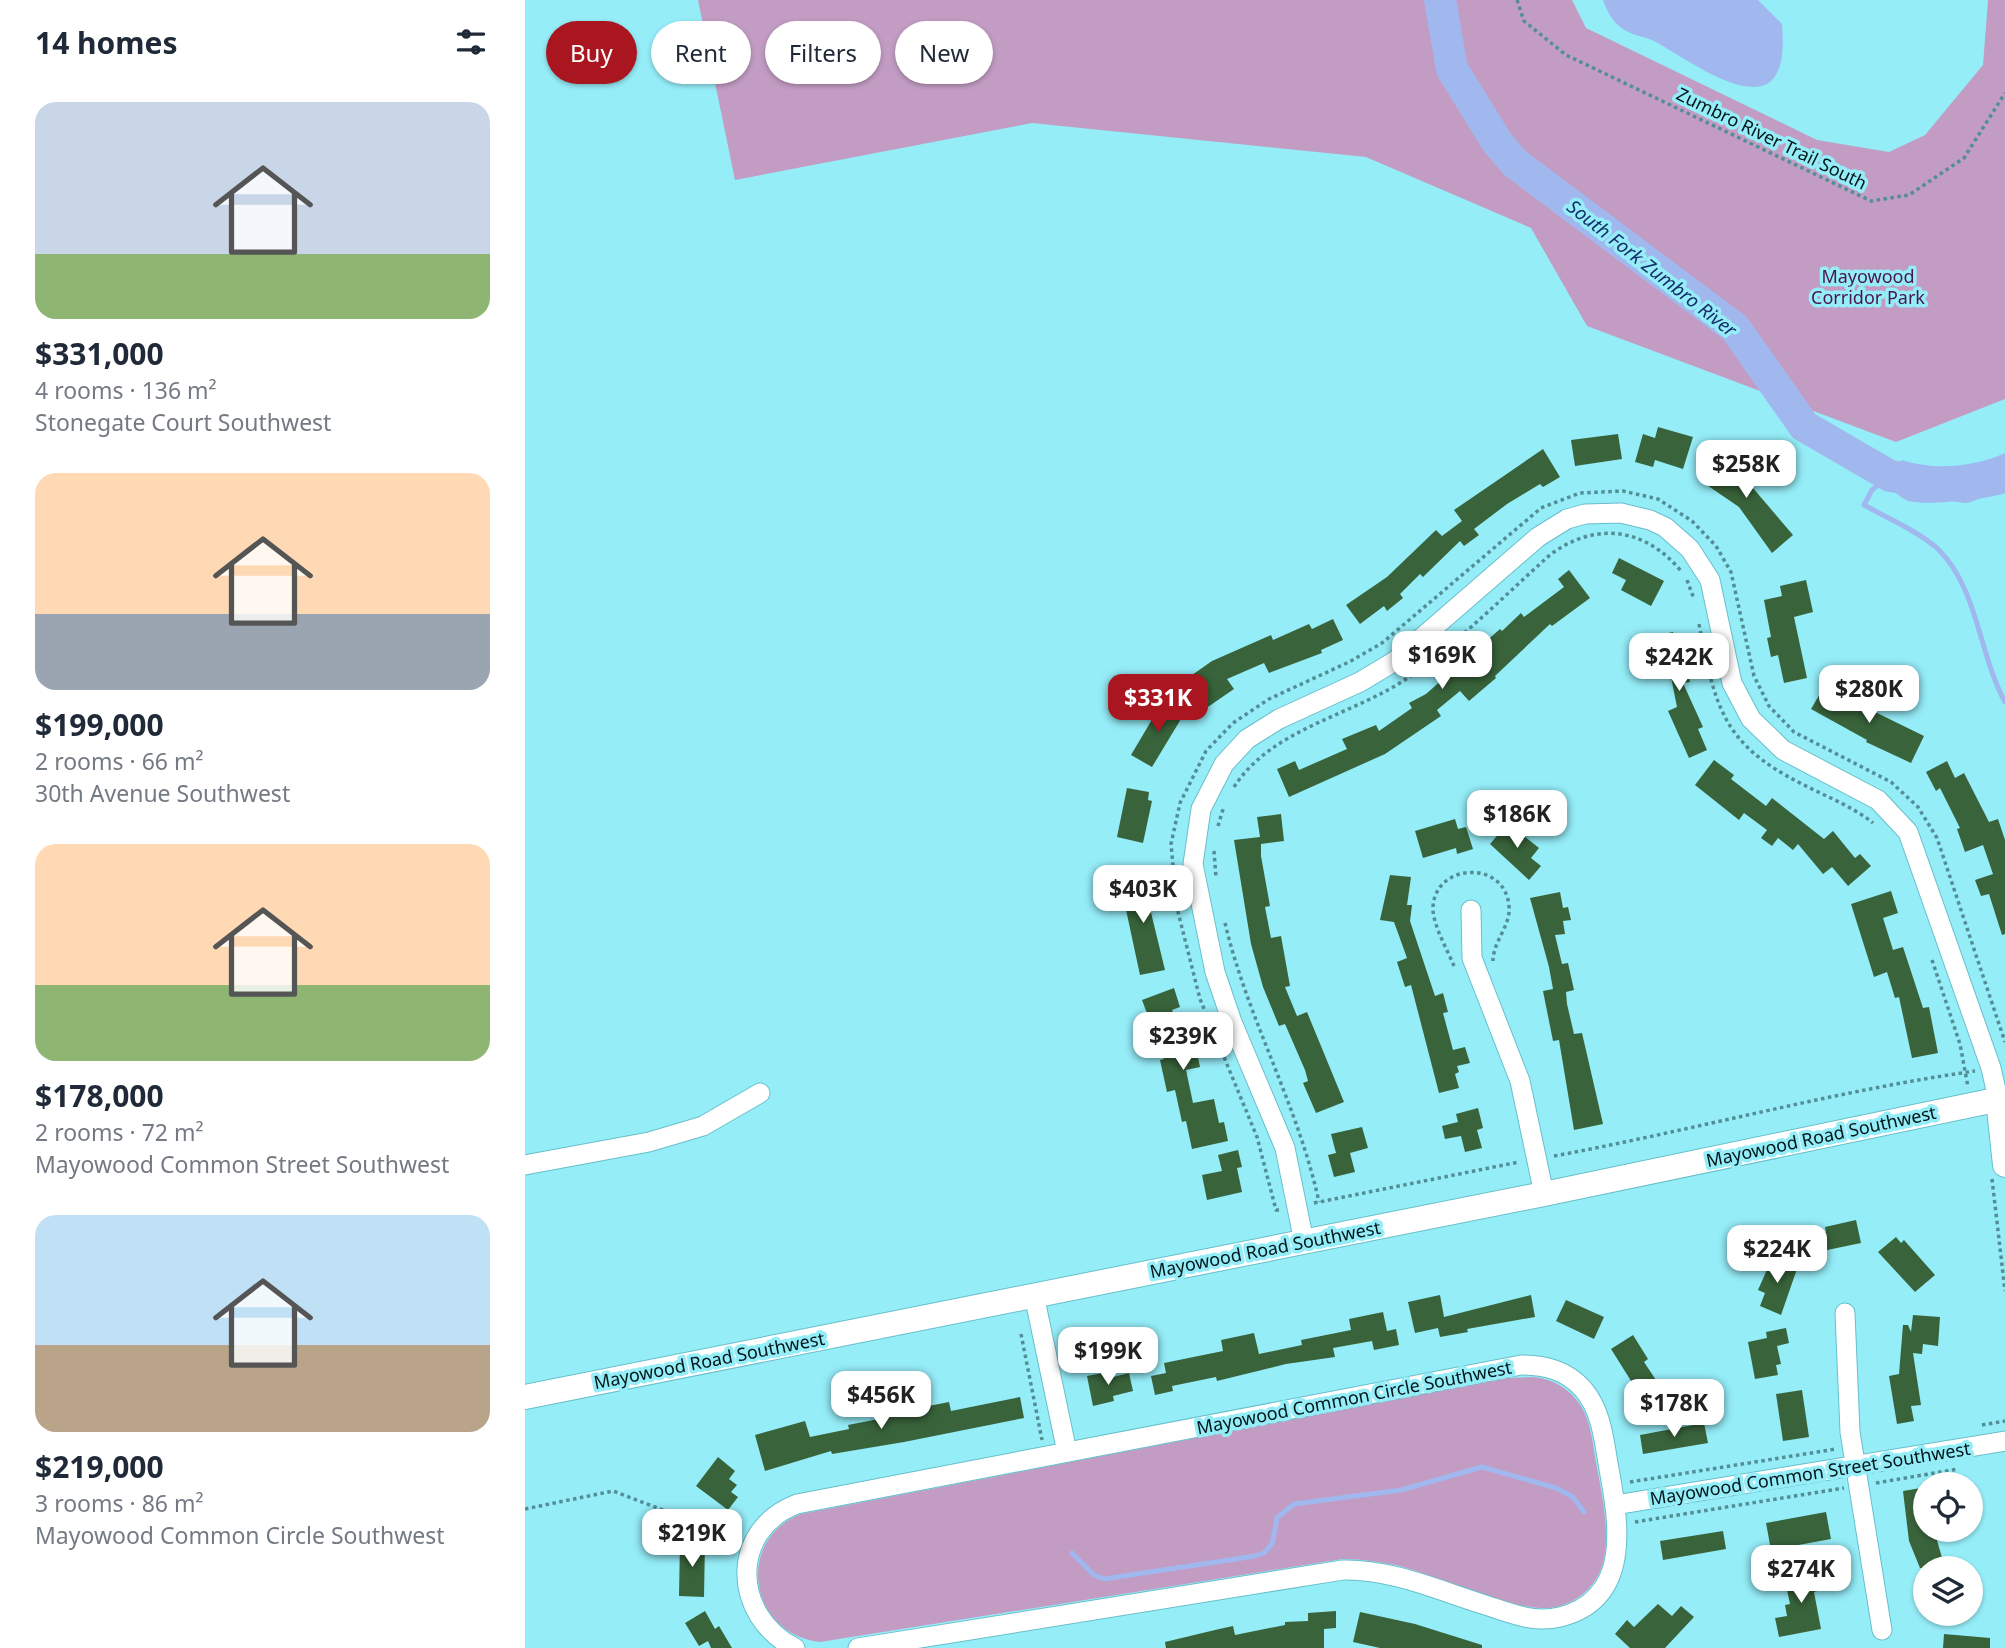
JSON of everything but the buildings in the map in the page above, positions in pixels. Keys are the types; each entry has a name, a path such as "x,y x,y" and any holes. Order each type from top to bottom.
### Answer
{"street":[{"path":"1304,1242 1285,1148 1232,1022 1215,972 1193,864 1201,809 1224,764 1247,739 1279,719 1360,682 1395,661 1538,537 1567,519 1585,514 1621,513 1650,520 1665,527 1690,549 1710,580 1732,683 1751,719 1783,750 1878,800 1909,832 2001,1099 2005,1165"},
{"path":"1471,910 1472,957 1520,1081 1544,1194"},
{"path":"525,1165 649,1142 703,1126 760,1093"},
{"name":"Mayowood Road Southwest","path":"525,1397 1544,1194 2001,1099"},
{"path":"1034,1295 1067,1452"},
{"path":"1845,1313 1852,1446 1882,1630"},
{"name":"Mayowood Common Circle Southwest","path":"795,1648 769,1632 758,1618 747,1590 748,1561 770,1520 781,1510 818,1499 1504,1367 1534,1365 1560,1371 1573,1379 1590,1399 1601,1423 1615,1505 1618,1552 1611,1573 1600,1592 1589,1602 1560,1617 1530,1619 1394,1576 1343,1570 858,1648"},
{"name":"Mayowood Common Street Southwest","path":"1615,1505 1856,1476 2005,1441"}],"path":[{"name":"Zumbro River Trail South","path":"1517,0 1524,21 1566,55 1871,201 1909,195 1964,158 2005,93"},
{"path":"1276,1210 1257,1137 1200,999 1177,908 1171,844 1187,784 1206,751 1249,710 1382,643 1524,520 1559,499 1580,493 1623,491 1658,499 1677,508 1716,546 1731,572 1754,676 1769,706 1794,732 1891,782 1927,820 1937,838 2005,1042"},
{"path":"1230,796 1251,766 1273,746 1369,701 1406,679 1551,554 1575,539 1619,534 1653,544 1682,572 1694,600"},
{"path":"1697,612 1712,688 1725,719 1739,738 1772,768 1853,810 1876,826"},
{"path":"1217,831 1226,802"},
{"path":"1214,847 1218,890"},
{"path":"1223,913 1245,995 1305,1142 1319,1202 1520,1161"},
{"path":"1555,1156 1753,1116 1828,1097 1965,1072 1960,1044 1931,956"},
{"path":"1021,1334 1042,1440"},
{"path":"1628,1482 1852,1446"},
{"path":"1636,1533 1635,1522 1856,1476 1965,1468"},
{"path":"525,1509 613,1491 738,1539"}],"green space":[{"name":"Mayowood Corridor Park","path":"698,0 1572,0 1586,28 1817,140 1889,152 1925,135 1983,65 1988,0 2005,0 2005,399 1896,442 1587,326 1531,228 1366,157 1032,123 735,180 715,84 751,84 751,21 702,21"},
{"path":"1533,1377 1561,1386 1572,1395 1585,1413 1604,1507 1606,1528 1602,1566 1594,1583 1580,1596 1560,1606 1524,1606 1479,1594 1396,1565 1343,1559 820,1642 796,1635 778,1622 765,1605 759,1585 759,1564 766,1544 780,1527 801,1514 1506,1378"}],"water":[{"path":"1603,0 1758,0 1782,24 1779,69 1771,81 1760,86 1729,82 1654,41 1624,30 1612,18"},
{"path":"2005,453 2005,493 1997,495 1971,500 1913,502 1899,496 1882,478 1902,460 1927,466 1954,466 1981,462"}],"waterway":[{"name":"South Fork Zumbro River","path":"1440,0 1452,69 1497,142 1515,163 1735,328 1804,426 1890,476 1965,487 2005,472"},
{"path":"1889,476 1872,490 1864,505 1921,536 1938,549 1951,565 1970,602 1989,664 2005,702"},
{"path":"1072,1553 1094,1575 1104,1579 1255,1556 1264,1553 1272,1544 1277,1518 1294,1504 1401,1490 1482,1467 1556,1488 1573,1497 1584,1512"}]}
